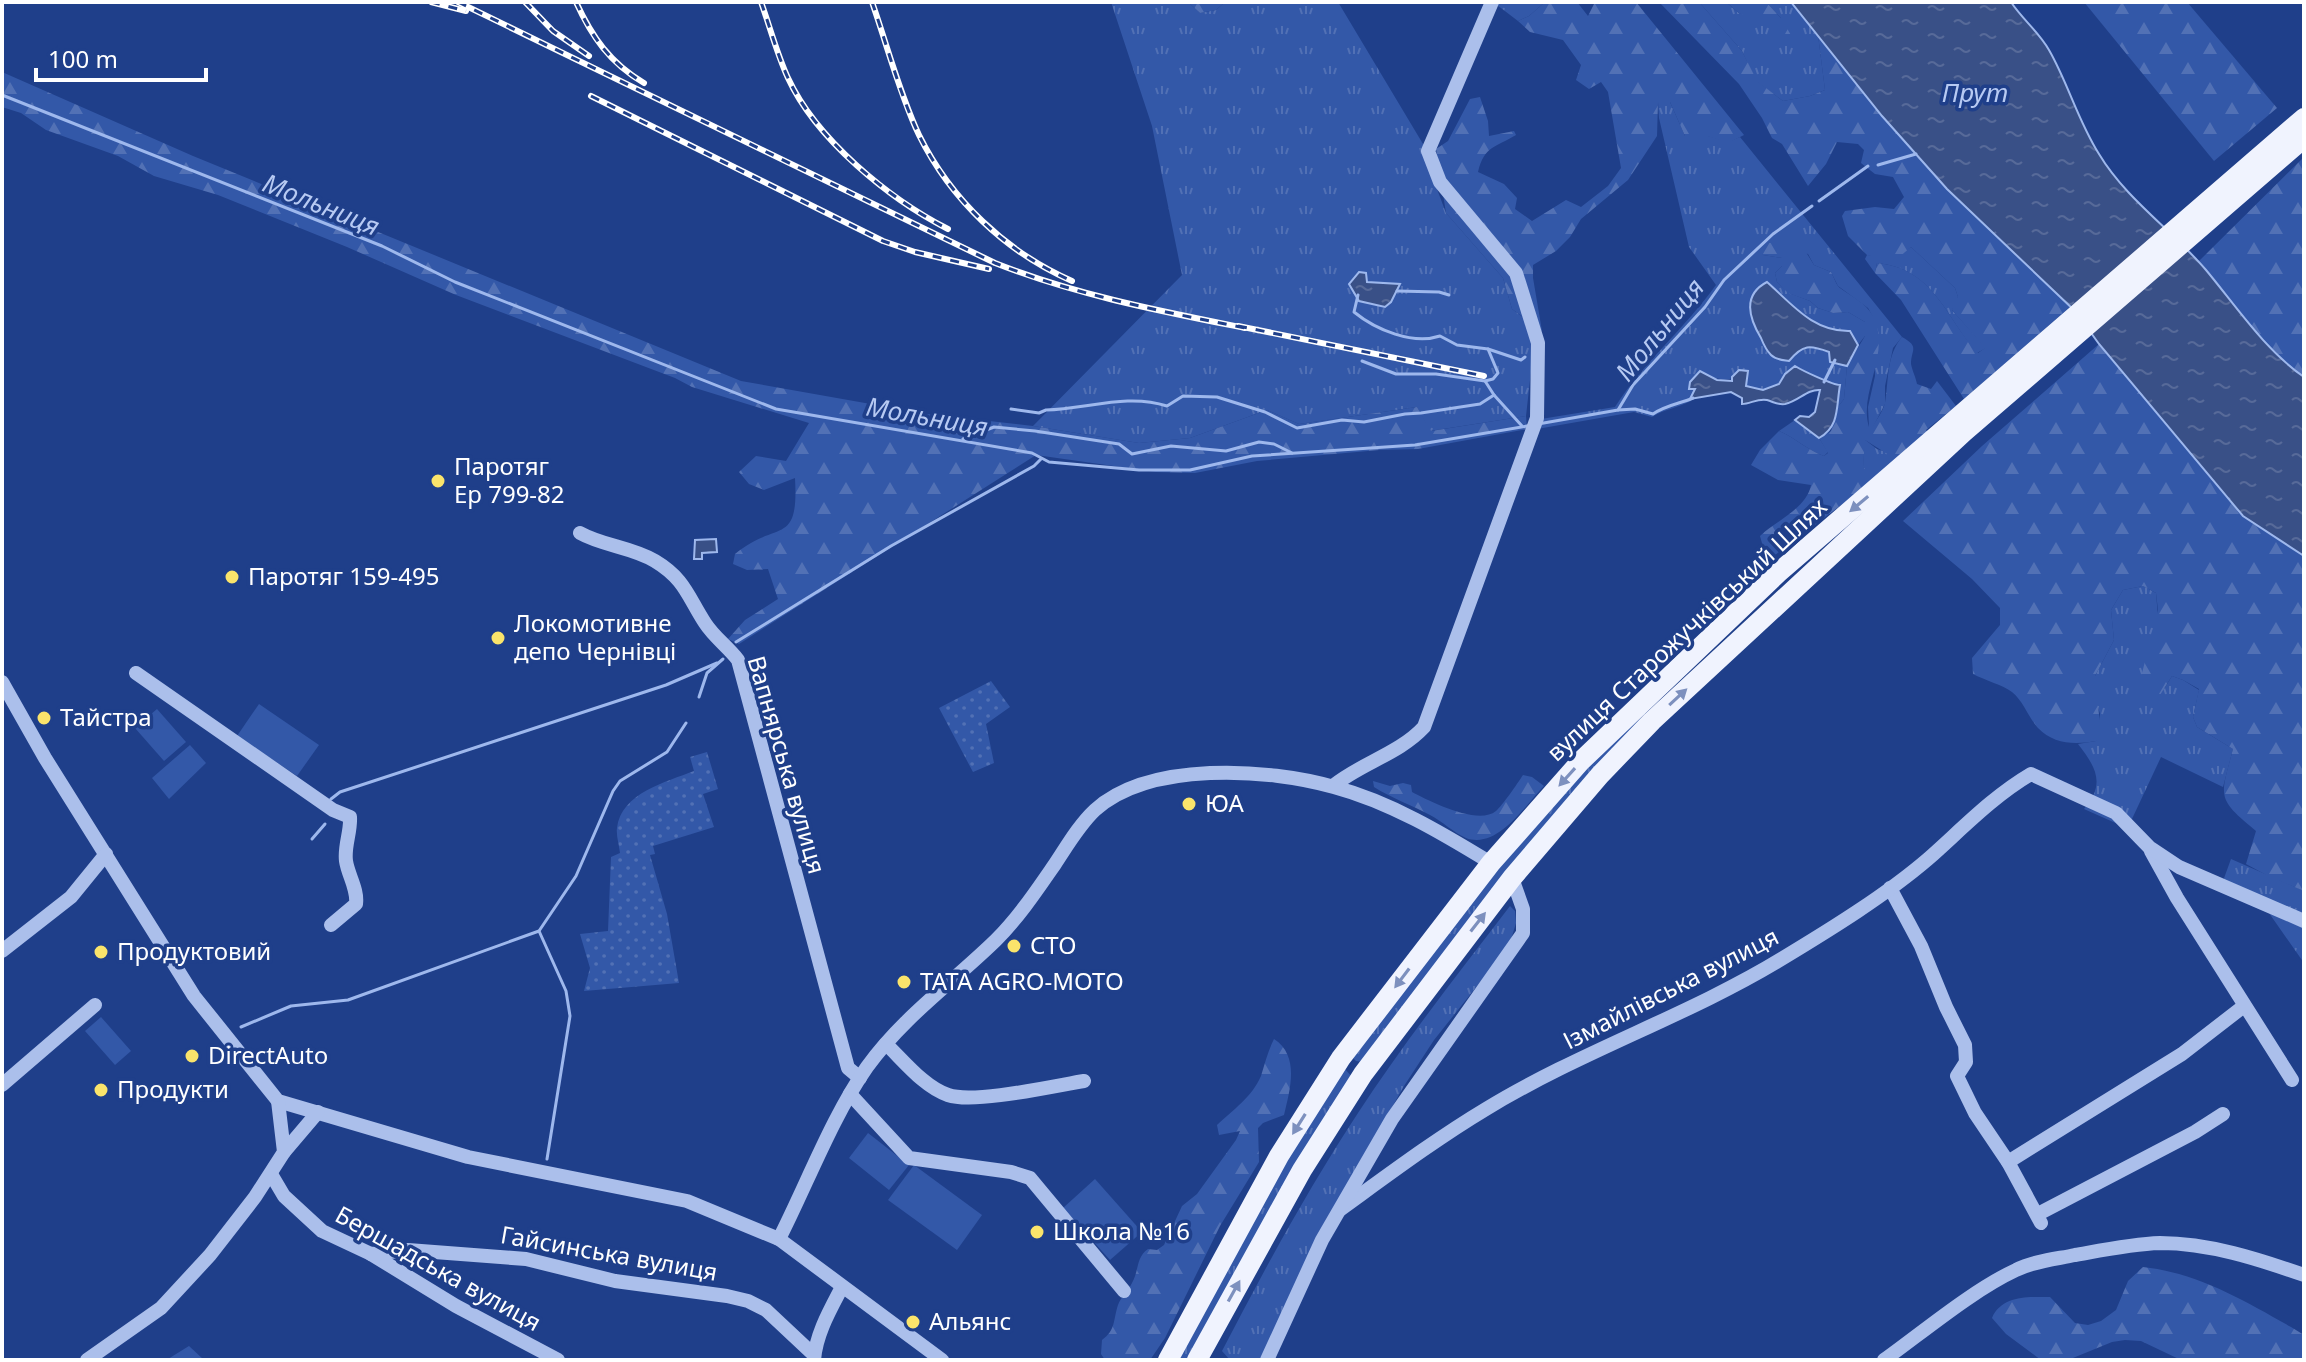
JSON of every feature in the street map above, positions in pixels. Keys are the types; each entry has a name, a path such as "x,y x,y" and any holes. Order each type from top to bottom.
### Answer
{"main road":[{"name":"вулиця Старожучківський Шлях","path":"1197,1360 1302,1170 1363,1074 1512,878 1600,775 1652,721 1962,424 2304,118"},
{"name":"вулиця Старожучківський Шлях","path":"1168,1360 1279,1156 1341,1058 1491,863 1581,761 1778,573 1962,424 2304,138"},
{"path":"1638,705 1652,721"},
{"path":"1341,1058 1363,1074"}],"street":[{"path":"1333,786 1356,768 1412,740 1424,727 1537,418 1538,343 1516,273 1440,182 1428,151 1492,2"},
{"name":"Вапнярська вулиця","path":"580,533 595,542 640,554 663,566 687,588 704,622 738,660 848,1068 860,1078"},
{"path":"136,673 333,810 350,817 346,864 357,897 356,904 331,925"},
{"path":"2,682 38,747 194,996 278,1101 284,1152"},
{"path":"779,1239 850,1094 886,1044 997,939 1036,893 1095,810 1120,794 1143,783 1198,773 1263,775 1333,786 1394,809 1491,863"},
{"name":"Ізмайлівська вулиця","path":"1267,1360 1322,1240 1341,1209 1486,1109 1711,998 1782,959 1890,888 1927,860 1979,812 2031,774 2116,813 2149,847"},
{"path":"2149,847 2179,867 2304,921"},
{"path":"2149,847 2292,1080"},
{"path":"2,951 71,897 106,854"},
{"path":"1341,1209 1392,1119 1523,933 1523,909 1512,878"},
{"path":"1890,888 1921,946 1965,1045 1966,1062 1957,1076 1975,1113 2040,1218 2223,1114"},
{"path":"2,1085 95,1005"},
{"path":"2008,1162 2182,1054 2244,1006"},
{"path":"886,1044 918,1074 949,1096 965,1098 1024,1092 1084,1081"},
{"path":"850,1094 909,1158 1011,1172 1030,1178 1124,1291"},
{"path":"278,1101 468,1157 687,1201 779,1239 942,1360"},
{"path":"87,1360 161,1308 210,1255 284,1152 318,1112"},
{"name":"Бершадська вулиця","path":"271,1174 284,1196 322,1231 371,1254 456,1306 558,1360"},
{"path":"1884,1360 1988,1286 2033,1263 2107,1249 2170,1244 2223,1251 2304,1275"},
{"name":"Гайсинська вулиця","path":"371,1254 408,1250 526,1259 615,1281 727,1296 766,1310 814,1357"},
{"path":"814,1357 826,1317 842,1287"}],"green space":[{"path":"1111,2 1188,2 1200,13 1216,10 1225,2 1338,2 1423,144 1423,152 1446,213 1503,278 1512,309 1528,321 1534,344 1526,416 1430,431 1417,407 1299,424 1267,410 1190,438 1139,443 1033,426 1182,275 1152,126"},
{"path":"1188,2 1225,2 1216,10 1200,13"},
{"path":"1497,2 1545,2 1518,21"},
{"path":"1545,2 1577,2 1588,16 1595,2 1636,2 1744,135 1728,143 1707,136 1685,136 1670,102 1658,102 1657,136 1628,180 1581,219 1570,237 1556,251 1533,265 1542,331 1512,309 1503,278 1446,213 1436,149 1448,141 1470,99 1480,97 1489,136 1514,131 1516,135 1487,152 1478,172 1504,184 1517,198 1515,209 1532,221 1566,200 1581,207 1608,186 1621,168 1608,92 1601,82 1589,89 1576,80 1581,65 1563,40 1530,32 1518,21"},
{"path":"1659,2 1699,2 1742,51 1757,81 1783,101 1825,90 1818,35 1882,116 1947,189 2071,306 1964,399 1901,300 1875,273 1877,263 1897,267 1925,284 1978,353 1985,348 1952,310 1958,297 1955,288 1911,247 1898,258 1887,260 1867,255 1848,236 1842,216 1845,211 1875,207 1894,209 1904,197 1893,177 1875,174 1861,163 1864,150 1858,144 1837,142 1826,164 1808,186 1782,144 1772,138 1739,84"},
{"path":"1699,2 1726,2 1739,13 1781,18 1766,2 1791,2 1818,35 1825,90 1783,101 1756,81 1742,51"},
{"path":"1726,2 1766,2 1781,18 1792,37 1739,13"},
{"path":"2084,2 2187,2 2277,108 2214,161"},
{"path":"2,72 193,156 741,381 927,414 1033,426 1139,443 1190,438 1267,410 1299,424 1417,407 1431,431 1526,416 1527,429 1418,449 1257,461 1195,473 1156,472 1036,455 739,644 728,639 745,620 778,599 768,569 747,570 733,564 735,554 789,524 795,500 795,478 764,490 749,484 739,472 756,456 786,461 809,423 692,387 456,295 218,195 154,176 118,156 46,130 21,113 2,107"},
{"path":"1658,102 1670,102 1685,136 1708,136 1728,142 1740,137 1902,337 1893,348 1885,386 1885,404 1873,427 1869,427 1868,407 1875,376 1873,317 1868,308 1838,286 1831,272 1814,265 1808,254 1771,243 1758,243 1763,255 1782,258 1782,266 1775,273 1777,282 1789,293 1810,301 1818,308 1833,313 1848,312 1865,322 1865,336 1858,345 1850,331 1828,328 1808,320 1775,290 1758,287 1749,306 1800,348 1811,346 1829,353 1835,364 1847,366 1844,399 1837,408 1839,386 1796,366 1785,374 1779,384 1763,390 1746,387 1747,371 1724,379 1700,372 1691,401 1652,417 1634,412 1537,429 1541,419 1615,407 1716,285 1689,247"},
{"path":"2304,157 2304,377 2261,338 2199,261"},
{"path":"1778,238 1801,244 1814,265 1831,272 1839,287 1873,316 1879,344 1868,400 1869,427 1873,426 1884,406 1893,352 1902,337 1913,346 1911,364 1917,384 1931,389 1937,381 1956,406 1926,430 1929,434 1901,457 1889,455 1865,440 1863,467 1869,474 1869,484 1767,561 1760,536 1804,501 1811,485 1778,480 1751,465 1760,450 1779,431 1824,456 1828,453 1819,438 1831,431 1837,408 1844,399 1847,366 1865,336 1865,322 1848,312 1833,313 1818,308 1810,301 1788,293 1777,282 1775,273 1782,266 1782,258 1763,255 1754,249 1758,243 1771,243"},
{"path":"1911,247 1955,288 1958,297 1952,310 1986,348 1977,353 1936,296 1912,274 1877,263 1875,273 1865,259 1867,255 1895,256"},
{"path":"2099,344 2243,516 2304,556 2304,891 2246,864 2256,831 2234,811 2225,796 2225,778 2233,749 2197,727 2193,717 2199,689 2172,676 2155,703 2143,701 2138,689 2158,610 2156,593 2143,586 2123,590 2111,610 2114,640 2095,676 2101,734 2096,741 2072,743 2057,740 2038,728 2012,692 1973,674 1972,658 2000,625 2000,608 1972,579 1903,521 1982,446"},
{"path":"1795,420 1819,438 1828,452 1824,456 1779,431"},
{"path":"1864,439 1877,449 1901,457 1869,484 1863,467"},
{"path":"2143,586 2156,593 2164,689 2172,676 2199,690 2193,717 2197,727 2233,749 2223,787 2161,757 2131,821 2173,860 2223,881 2231,859 2304,891 2304,963 2269,913 2155,863 2120,825 2084,809 2097,784 2094,768 2078,744 2096,741 2100,714 2095,696 2095,676 2114,640 2111,610 2123,590"},
{"path":"991,681 1010,707 986,724 994,763 973,772 939,708"},
{"path":"259,704 319,745 297,776 237,736"},
{"path":"157,709 186,742 164,761 135,728"},
{"path":"1641,718 1643,724 1363,1062 1356,1061 1351,1056 1495,869 1584,767"},
{"path":"190,745 206,763 169,799 152,778"},
{"path":"707,752 718,789 703,794 714,827 653,846 655,854 650,855 667,914 679,983 584,991 590,968 580,934 608,931 611,857 620,853 617,831 620,816 646,790 694,771 690,757"},
{"path":"1523,775 1532,777 1544,786 1500,832 1478,840 1462,836 1430,815 1381,791 1374,787 1373,781 1390,786 1411,785 1412,792 1430,801 1478,816 1496,811"},
{"path":"1510,906 1515,911 1516,923 1509,946 1434,1040 1404,1086 1317,1239 1273,1337 1259,1360 1230,1360 1222,1351 1287,1230 1340,1142 1413,1034"},
{"path":"101,1017 131,1051 115,1065 85,1031"},
{"path":"1274,1039 1282,1046 1290,1064 1284,1115 1258,1128 1259,1162 1220,1226 1165,1338 1150,1360 1105,1360 1101,1354 1102,1340 1112,1328 1118,1305 1134,1278 1141,1256 1148,1249 1157,1250 1164,1245 1182,1206 1197,1194 1236,1140 1240,1131 1219,1135 1217,1125 1242,1103 1257,1084"},
{"path":"1345,1069 1352,1077 1191,1360 1175,1360 1284,1158"},
{"path":"868,1133 909,1165 889,1190 849,1158"},
{"path":"914,1165 982,1215 957,1250 888,1200"},
{"path":"1095,1179 1142,1232 1110,1260 1063,1208"},
{"path":"2143,1267 2201,1282 2291,1327 2304,1335 2304,1360 2181,1360 2141,1341 2125,1340 2112,1342 2068,1360 2041,1360 2006,1334 1992,1318 2009,1301 2050,1297 2075,1323 2088,1325 2101,1321 2116,1310 2128,1281"},
{"path":"189,1346 204,1360 167,1360 168,1359"}],"water":[{"name":"Прут","path":"1791,2 2011,2 2049,50 2085,128 2110,170 2206,270 2264,341 2304,377 2304,556 2243,516 2099,344 2076,312 1947,189 1882,116"},
{"path":"1359,272 1366,273 1367,282 1400,284 1391,302 1385,307 1359,301 1349,284"},
{"path":"1767,282 1814,322 1850,331 1858,345 1847,366 1830,362 1829,352 1812,347 1798,351 1789,361 1771,355 1753,323 1750,307 1754,293"},
{"path":"1795,366 1840,385 1834,422 1819,438 1795,420 1800,416 1809,417 1815,412 1820,390 1782,404 1764,400 1742,404 1742,398 1731,392 1690,399 1695,389 1689,389 1690,382 1700,371 1717,380 1732,381 1739,370 1748,371 1746,386 1763,390 1779,384"},
{"path":"716,539 717,552 702,553 702,559 694,559 695,540"}],"waterway":[{"name":"Мольниця","path":"2,95 382,246 455,282 776,409 1032,453 1049,462 1139,470 1190,470 1252,456 1415,445 1527,426"},
{"name":"Мольниця","path":"1878,165 1916,154"},
{"name":"Мольниця","path":"1819,201 1868,166"},
{"name":"Мольниця","path":"1538,424 1618,410 1633,385 1705,307 1724,280 1773,234 1812,206"},
{"path":"1397,291 1449,295"},
{"path":"1358,295 1354,312 1373,325 1407,337 1440,336 1457,345 1488,349 1498,373 1493,379 1485,381 1436,374 1396,374 1362,361"},
{"path":"1488,349 1521,360 1525,357"},
{"path":"1824,382 1835,360"},
{"path":"1485,381 1522,426"},
{"path":"1011,409 1039,413 1122,401 1167,406 1183,396 1217,397 1265,412 1297,428 1342,420 1364,422 1480,404 1494,395"},
{"path":"1618,410 1635,409 1653,414 1693,398"},
{"path":"963,439 994,427 1119,444 1132,454 1171,446 1226,451 1259,442 1274,444 1292,453"},
{"path":"736,642 891,546 1034,466 1041,459"},
{"path":"699,697 707,673 723,659"},
{"path":"331,799 340,792 666,685 717,663"},
{"path":"241,1027 291,1006 348,1000 539,931 576,876 620,781 667,752 686,723"},
{"path":"312,839 325,824"},
{"path":"539,931 566,991 570,1016 547,1159"}],"railway":[{"path":"431,2 466,11"},
{"path":"458,2 995,263 1087,293 1245,328"},
{"path":"525,2 553,31 589,56"},
{"path":"576,2 603,48 621,67 644,83"},
{"path":"761,2 788,78 800,101 835,145 879,184 948,229"},
{"path":"872,2 912,120 947,181 983,222 1003,239 1072,281"},
{"path":"591,96 883,241 915,252 989,269"},
{"path":"1238,326 1484,376"}],"place":[{"name":"Паротяг Ер 799-82","path":"438,481"},
{"name":"Паротяг 159-495","path":"232,577"},
{"name":"Локомотивне депо Чернівці","path":"498,638"},
{"name":"Тайстра","path":"44,718"},
{"name":"ЮА","path":"1189,804"},
{"name":"СТО","path":"1014,946"},
{"name":"Продуктовий","path":"101,952"},
{"name":"TATA AGRO-MOTO","path":"904,982"},
{"name":"DirectAuto","path":"192,1056"},
{"name":"Продукти","path":"101,1090"},
{"name":"Школа №16","path":"1037,1232"},
{"name":"Альянс","path":"913,1322"}]}
